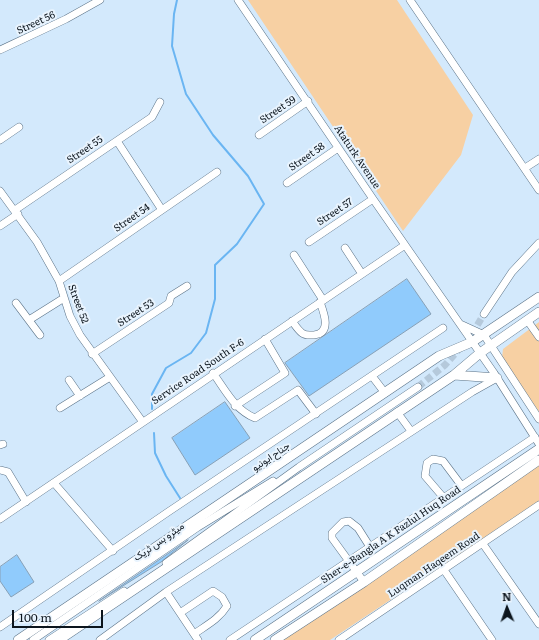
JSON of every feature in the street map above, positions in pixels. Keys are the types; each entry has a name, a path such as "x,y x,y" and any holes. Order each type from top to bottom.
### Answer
{"main road":[{"name":"جناح ایونیو","path":"18,640 439,356 472,342 484,335 539,296"},
{"path":"59,640 454,375 490,345 539,312"},
{"path":"454,375 497,378"},
{"name":"Sher-e-Bangla A K Fazlul Huq Road","path":"255,640 539,449"},
{"path":"275,640 364,582 539,460"}],"street":[{"name":"Street 56","path":"0,50 66,19 100,0"},
{"name":"Ataturk Avenue","path":"238,0 497,378 539,444"},
{"path":"410,0 539,190"},
{"name":"Street 59","path":"259,135 308,101"},
{"name":"Street 55","path":"0,226 16,212 152,117 160,102"},
{"path":"0,140 19,127"},
{"path":"117,141 162,210"},
{"name":"Street 58","path":"287,183 338,148"},
{"path":"525,168 539,159"},
{"name":"Street 54","path":"59,281 216,172"},
{"name":"Street 52","path":"0,191 37,242 59,281 64,298 80,335 92,354 142,421"},
{"name":"Street 57","path":"309,242 373,199"},
{"path":"484,314 512,272 539,244"},
{"name":"Service Road South F-6","path":"1,518 54,483 142,421 406,245"},
{"path":"345,248 362,274"},
{"path":"292,321 301,332 307,336 318,334 324,329 326,324 321,301 294,255"},
{"name":"Street 53","path":"92,354 169,303 171,296 187,286"},
{"path":"29,320 64,298"},
{"path":"16,303 40,335"},
{"path":"527,320 539,337"},
{"path":"460,324 484,335 539,419"},
{"path":"0,627 168,512 443,328"},
{"path":"235,406 285,373 264,339"},
{"path":"214,374 235,406 246,414 255,418 298,390 316,414"},
{"path":"372,376 385,393"},
{"path":"60,408 110,377"},
{"path":"100,640 166,592 472,392 497,378"},
{"path":"69,380 80,396"},
{"name":"میٹرو بس ٹریک","path":"49,640 150,575 299,466 418,387"},
{"path":"397,412 411,432"},
{"path":"230,640 535,436"},
{"path":"443,497 424,476 427,464 433,459 442,461 461,485"},
{"name":"میٹرو بس ٹریک","path":"33,640 198,527 299,466"},
{"path":"0,470 8,472 26,502"},
{"path":"54,483 113,551"},
{"name":"Luqman Haqeem Road","path":"339,640 539,505"},
{"path":"364,582 332,538 332,533 343,522 349,521 358,528 370,547"},
{"path":"483,544 539,624"},
{"path":"444,570 492,640"},
{"path":"166,592 180,613 196,637 218,619 227,606 222,597 213,591 180,613"}],"shaded area":[{"path":"248,0 397,0 473,115 461,155 403,231"},
{"path":"539,322 539,412 502,358 503,349"},
{"path":"539,460 539,501 330,640 276,640"}],"building":[{"path":"407,279 431,314 309,396 285,363"},
{"path":"225,402 250,438 195,475 172,438"},
{"path":"188,540 161,562 99,601"},
{"path":"17,555 34,582 11,597 0,581 0,567"}],"waterway":[{"path":"152,409 152,394 166,368 191,353 206,333 215,299 215,265 237,244 264,204 248,176 213,135 186,94 172,46 174,14 177,0"},
{"path":"154,433 155,453 166,476 180,498"}],"tunnel":[{"path":"472,334 484,314"},
{"path":"418,387 445,365 461,347"}]}
